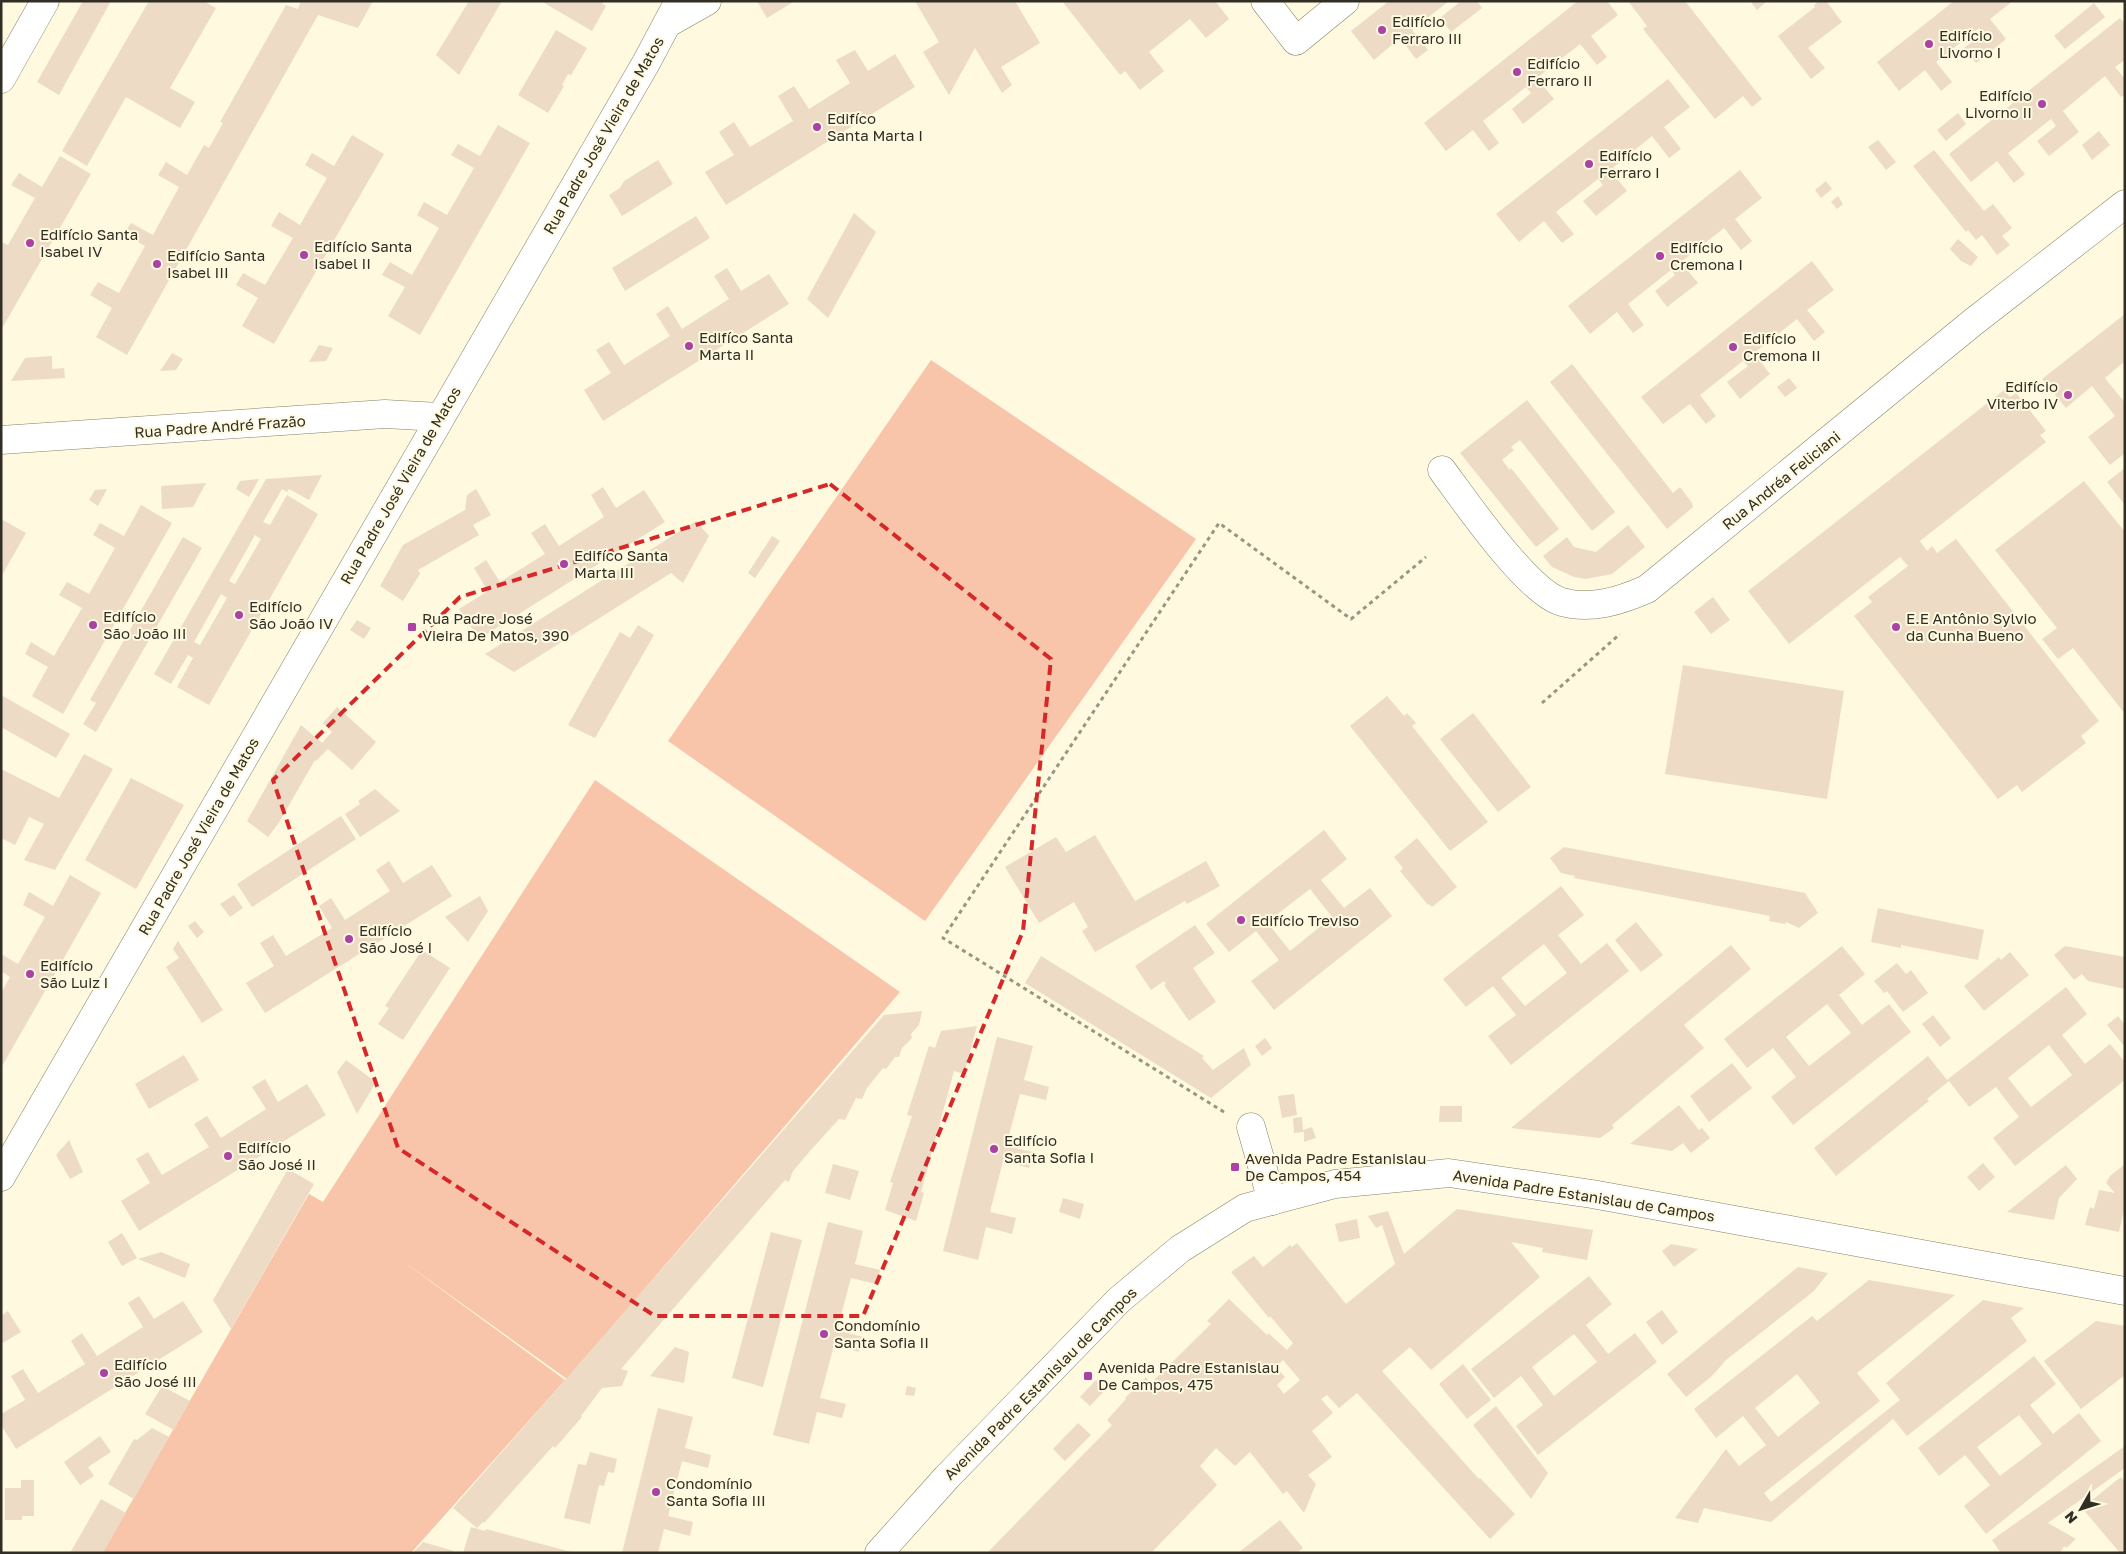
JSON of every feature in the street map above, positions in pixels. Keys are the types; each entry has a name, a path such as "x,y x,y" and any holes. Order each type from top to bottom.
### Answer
{"street":[{"path":"1,79 45,1"},
{"path":"673,12 707,1"},
{"path":"1265,1 1296,41 1346,1"},
{"name":"Rua Padre José Vieira de Matos","path":"1,1177 673,12"},
{"name":"Rua Andréa Feliciani","path":"1442,470 1525,576 1544,593 1559,602 1572,605 1594,605 1622,600 1647,589 1972,323 2125,204"},
{"name":"Rua Padre André Frazão","path":"1,440 385,414 439,417"},
{"path":"1251,1126 1272,1201"},
{"name":"Avenida Padre Estanislau de Campos","path":"879,1553 954,1470 1119,1300 1180,1249 1246,1208 1335,1184 1449,1173 1592,1194 2125,1291"}],"path":[{"path":"1251,1126 1208,1103 942,938 1218,523 1351,619 1426,557"},
{"path":"1542,702 1620,634 1626,617 1622,600"}],"highlighted area":[{"path":"830,484 1051,659 1023,931 863,1316 655,1316 398,1148 273,780 460,597"}],"shaded area":[{"path":"931,360 1196,539 925,921 668,741"},
{"path":"595,780 900,992 567,1379 397,1257 565,1380 411,1553 102,1553 309,1194 323,1202"}],"building":[{"path":"83,1 111,1 59,95 37,82"},
{"path":"149,1 204,1 216,8 170,88 195,102 180,128 126,97 87,166 62,151"},
{"path":"301,1 373,1 358,28 318,15 127,355 96,337 112,308 90,295 98,282 119,293 145,246 124,234 131,223 153,235 179,187 158,175 166,162 187,175 204,145 209,148 223,123 220,122 286,5 298,9"},
{"path":"469,1 502,1 459,75 436,55"},
{"path":"541,1 599,1 606,6 592,31"},
{"path":"757,1 795,1 767,18"},
{"path":"915,1 1015,1 1040,43 1001,67 1012,85 1002,93 975,48 949,95 923,52 939,42"},
{"path":"1062,1 1215,1 1229,19 1206,38 1190,19 1149,52 1164,71 1140,90 1125,71 1120,75"},
{"name":"Edifício Ferraro III","path":"1389,1 1449,1 1412,30 1428,50 1416,59 1400,38 1374,60 1351,31"},
{"name":"Edifício Ferraro III","path":"1461,1 1477,1 1482,8 1451,32 1440,18"},
{"name":"Edifício Ferraro II","path":"1578,1 1607,1 1618,15 1591,36 1607,57 1597,65 1580,44 1537,78 1554,99 1523,124 1512,109 1531,93 1526,87 1483,121 1499,143 1489,151 1473,130 1446,151 1424,123"},
{"path":"1628,1 1685,1 1762,99 1752,107 1743,96 1715,119 1643,29 1647,26"},
{"path":"1750,1 1767,1 1757,10"},
{"path":"1819,1 1826,1 1842,22 1808,48 1825,68 1811,79 1778,36 1815,7 1814,5"},
{"name":"Edifício Livorno I","path":"1954,1 2013,1 1990,19 2006,39 1976,63 1964,48 1983,33 1979,28 1936,62 1952,82 1941,91 1925,70 1899,91 1877,62"},
{"path":"2094,3 2105,17 2065,49 2054,36"},
{"name":"Edifício Livorno II","path":"2120,18 2125,24 2125,60 2115,67 2125,79 2125,94 2121,97 2105,76 2063,111 2079,132 2049,156 2037,141 2056,126 2051,119 2008,153 2025,174 2014,183 1997,161 1971,182 1949,154"},
{"path":"556,30 587,48 571,75 568,74 562,85 564,86 548,113 518,95"},
{"name":"Edifíco Santa Marta I","path":"855,50 868,71 895,54 915,87 726,205 705,172 734,155 719,132 734,122 750,147 793,121 778,96 794,86 809,109 850,83 836,60"},
{"name":"Edifício Ferraro I","path":"1668,79 1690,107 1664,127 1681,149 1669,158 1652,136 1610,170 1627,191 1596,216 1583,201 1603,185 1598,179 1556,212 1574,234 1562,243 1544,221 1519,242 1496,214"},
{"path":"1958,113 1966,124 1946,141 1937,130"},
{"path":"498,125 530,143 420,335 388,316 405,287 382,275 390,262 412,275 439,228 417,215 424,202 447,215 474,168 451,155 458,144 480,156"},
{"path":"2099,131 2110,145 2092,160 2082,145"},
{"name":"Edifício Santa Isabel II","path":"352,135 384,154 274,344 242,326 258,298 236,285 243,273 265,285 293,238 271,226 279,212 300,225 327,178 305,165 312,153 334,166"},
{"path":"1878,140 1896,162 1886,170 1868,147"},
{"path":"1934,150 1984,211 1993,204 2012,228 2002,236 2010,245 1997,255 1982,235 1976,240 1968,230 1966,232 1913,166"},
{"name":"Edifício Santa Isabel IV","path":"60,156 91,174 1,330 1,242 8,245 35,198 11,185 19,173 42,187"},
{"path":"658,160 673,184 622,216 609,195 620,188 624,181"},
{"name":"Edifício Cremona I","path":"1740,170 1762,198 1735,219 1752,241 1741,250 1724,228 1681,262 1698,283 1667,307 1655,291 1675,275 1671,270 1628,304 1644,325 1633,333 1617,312 1590,334 1568,306"},
{"path":"1826,181 1832,189 1821,198 1815,190"},
{"path":"1838,196 1843,204 1837,209 1831,202"},
{"path":"854,213 876,232 828,318 807,299"},
{"path":"696,216 710,238 625,291 612,268"},
{"path":"1958,239 1978,257 1971,266 1961,261 1950,249"},
{"name":"Edifício Cremona II","path":"1812,261 1834,290 1807,310 1825,332 1814,341 1797,319 1754,353 1770,374 1740,399 1727,382 1748,366 1743,361 1700,395 1716,416 1706,424 1690,404 1663,424 1641,397"},
{"name":"Edifíco Santa Marta II","path":"727,268 741,291 769,274 789,304 603,421 584,390 611,373 596,350 609,342 624,365 670,336 656,314 668,306 682,329 729,299 714,276"},
{"name":"Edifício Viterbo IV","path":"2125,314 2125,361 2105,378 2125,403 2125,453 2110,465 2088,437 2115,416 2092,386 2066,408 2042,379"},
{"path":"319,345 333,348 326,361 309,362"},
{"path":"172,353 183,359 176,370 160,371"},
{"path":"52,356 52,369 64,368 65,378 11,381 25,358"},
{"path":"1572,364 1673,493 1680,487 1692,503 1693,507 1667,529 1550,382"},
{"path":"1789,378 1797,388 1785,397 1777,387"},
{"path":"2004,390 2010,397 2016,393 2046,431 2040,435 2046,442 1920,541 1927,551 1932,546 1937,553 1956,539 2099,721 2081,736 2086,743 2022,792 2017,785 1998,799 1854,616 1872,602 1868,597 1908,566 1900,557 1789,644 1748,591"},
{"path":"1527,400 1615,512 1592,531 1520,440 1511,447 1514,450 1502,460 1510,470 1511,468 1559,529 1536,547 1460,453"},
{"path":"2125,468 2125,505 2107,482"},
{"name":"Edifício São João IV","path":"322,475 309,500 289,489 287,492 282,489 263,522 270,525 287,495 318,514 209,705 177,687 193,658 188,655 171,684 154,674 266,479","holes":["255,535 261,539 235,584 229,581","221,594 227,598 200,645 194,642"]},
{"path":"259,479 249,497 236,489 240,481"},
{"path":"2084,481 2125,532 2125,714 2073,648 2058,659 2042,639 2057,628 1995,550"},
{"path":"206,483 193,507 162,509 161,486"},
{"name":"Edifíco Santa Marta III","path":"603,487 616,508 644,490 665,522 479,639 459,609 488,591 474,568 486,560 500,582 545,554 531,533 545,524 559,546 604,517 591,495"},
{"path":"107,489 98,506 89,500 95,490"},
{"path":"476,489 491,515 473,525 479,535 418,570 420,574 403,601 380,586 403,545 465,510 467,495"},
{"name":"Edifício São João III","path":"141,505 172,523 63,714 32,696 48,667 25,654 31,642 54,656 82,608 59,595 67,582 89,594 115,548 93,535 100,523 124,536"},
{"path":"1,519 26,533 1,577"},
{"path":"696,521 709,536 683,583 671,573 514,672 485,654"},
{"path":"1628,525 1645,547 1612,574 1586,579 1574,577 1552,567 1543,556 1567,537 1574,547 1596,552"},
{"path":"772,536 780,541 755,578 748,573"},
{"path":"183,537 202,548 96,732 83,724 96,703 90,700"},
{"path":"1713,597 1730,620 1711,634 1694,612"},
{"path":"357,620 371,628 364,639 350,630"},
{"path":"638,625 654,635 595,738 568,725 620,632 630,638"},
{"path":"1683,665 1844,691 1827,799 1665,774"},
{"path":"1,695 70,734 56,758 1,727"},
{"path":"1387,696 1404,716 1407,713 1416,723 1412,726 1488,822 1450,851 1350,726"},
{"path":"337,707 376,742 352,770 328,749 315,760 278,824 268,837 247,821 301,725 322,743 332,732 323,723"},
{"path":"1473,713 1531,787 1498,812 1440,739"},
{"path":"84,754 113,769 55,870 24,860 44,824 29,817 15,845 1,838 1,769 59,798"},
{"path":"131,778 184,805 136,889 85,860"},
{"path":"375,789 400,811 360,837 345,814 360,804 358,801"},
{"path":"341,816 356,839 252,907 237,884"},
{"name":"Edifício Treviso","path":"1324,830 1347,859 1321,880 1344,908 1370,888 1392,916 1274,1010 1251,981 1279,960 1256,931 1229,952 1206,924","holes":["1310,889 1332,917 1290,951 1267,922"]},
{"path":"1095,835 1135,901 1206,861 1220,886 1187,904 1185,901 1095,952 1082,931 1088,927 1074,902 1039,923 1005,867 1056,837 1066,852"},
{"path":"1417,838 1457,887 1432,907 1428,905 1400,871 1403,868 1394,857"},
{"path":"1564,847 1805,893 1818,913 1799,928 1786,922 1785,924 1769,921 1770,916 1574,878 1575,876 1561,873 1550,858"},
{"name":"Edifício São José I","path":"389,861 403,883 432,865 452,896 265,1013 246,983 274,966 260,943 273,935 286,956 332,928 319,906 331,898 345,920 390,891 376,870"},
{"name":"Edifício São Luiz I","path":"70,875 101,893 1,1068 1,993 10,977 1,971 1,954 18,964 45,917 23,905 29,892 53,906"},
{"path":"1561,886 1584,915 1558,935 1581,964 1607,943 1629,971 1511,1065 1488,1036 1516,1015 1493,986 1466,1007 1443,979","holes":["1544,944 1567,973 1525,1006 1501,978"]},
{"path":"234,895 243,908 230,917 220,904"},
{"path":"480,896 488,911 468,942 445,917"},
{"path":"1878,908 1984,930 1978,960 1901,945 1901,948 1871,942"},
{"path":"195,921 204,932 197,938 188,926"},
{"path":"1636,922 1663,955 1641,972 1615,940"},
{"path":"1195,925 1215,953 1193,968 1216,1002 1189,1021 1164,985 1166,984 1164,981 1151,990 1135,966"},
{"path":"178,941 223,1010 202,1023 166,967 179,958 173,949"},
{"path":"1731,945 1751,969 1684,1025 1704,1048 1612,1125 1614,1128 1600,1138 1511,1128"},
{"path":"1842,946 1865,974 1839,995 1862,1025 1889,1004 1911,1032 1793,1125 1771,1097 1796,1077 1773,1048 1747,1068 1724,1039","holes":["1827,1004 1851,1033 1809,1066 1786,1037"]},
{"path":"2065,946 2125,957 2125,989 2088,981 2082,974 2074,980 2054,955"},
{"path":"422,950 450,968 403,1040 378,1024 389,1008 385,1006"},
{"path":"2010,952 2029,975 1984,1011 1964,986 1999,957 2001,960"},
{"path":"1041,956 1204,1056 1202,1058 1213,1070 1244,1048 1251,1065 1211,1098 1025,983"},
{"path":"1897,963 1906,974 1911,970 1928,993 1903,1012 1887,991 1884,993 1874,981"},
{"path":"2066,987 2087,1014 2062,1035 2085,1064 2110,1044 2125,1062 2125,1080 2015,1166 1993,1138 2019,1117 1996,1087 1969,1107 1949,1081 1927,1099 1929,1101 1836,1176 1814,1148 1928,1056 1947,1080","holes":["2049,1045 2072,1075 2031,1107 2008,1078"]},
{"path":"922,1011 919,1025 911,1034 912,1038 902,1048 899,1057 895,1057 886,1069 883,1068 867,1088 862,1099 856,1098 845,1120 839,1119 810,1151 793,1171 789,1182 785,1180 621,1369 628,1371 622,1386 602,1388 582,1417 555,1448 553,1446 484,1523 477,1528 453,1508 884,1015"},
{"path":"1933,1015 1951,1038 1940,1047 1922,1024"},
{"path":"2118,1016 2125,1025 2125,1047 2107,1025"},
{"path":"977,1026 964,1074 954,1071 921,1192 924,1193 916,1221 885,1210 893,1183 890,1182 912,1116 907,1115 929,1046 935,1048 941,1031"},
{"name":"Edifício Santa Sofia I","path":"997,1037 1033,1046 1024,1080 1049,1087 1046,1100 1020,1094 1006,1146 1033,1152 1029,1168 1003,1161 990,1212 1016,1218 1012,1234 986,1227 978,1260 943,1251"},
{"path":"1265,1038 1272,1048 1262,1056 1255,1046"},
{"path":"184,1055 199,1080 149,1109 135,1084"},
{"path":"346,1060 376,1082 357,1114 337,1072"},
{"path":"1732,1063 1752,1088 1709,1122 1690,1096"},
{"name":"Edifício São José II","path":"265,1079 278,1102 307,1084 326,1115 139,1231 121,1201 150,1183 136,1159 148,1152 162,1175 209,1147 194,1124 207,1116 221,1138 266,1109 252,1087"},
{"path":"1294,1094 1297,1115 1282,1118 1278,1096"},
{"path":"1679,1105 1699,1130 1702,1128 1710,1138 1691,1153 1683,1143 1672,1151 1630,1144"},
{"path":"1440,1106 1462,1106 1462,1122 1439,1122"},
{"path":"1302,1117 1303,1130 1312,1127 1316,1138 1304,1142 1304,1132 1294,1133 1293,1118"},
{"path":"69,1140 83,1172 70,1179 56,1155"},
{"path":"1983,1163 1995,1177 1979,1191 1967,1177"},
{"path":"833,1164 859,1171 850,1200 825,1193"},
{"path":"2125,1164 2125,1206 2119,1232 2085,1225 2090,1207 2094,1209 2099,1190 2115,1193 2106,1183 2110,1176"},
{"path":"2066,1165 2077,1179 2059,1198 2054,1220 2007,1212"},
{"path":"288,1169 314,1184 231,1329 213,1300"},
{"path":"1063,1198 1084,1204 1080,1219 1059,1212"},
{"path":"1457,1209 1593,1230 1587,1260 1542,1252 1543,1248 1511,1242 1540,1277 1431,1370 1410,1347 1382,1371 1479,1479 1515,1514 1490,1539 1357,1393 1339,1408 1327,1395 1321,1399 1333,1413 1312,1431 1332,1457 1308,1475 1316,1484 1304,1513 1287,1491 1283,1494 1250,1452 1235,1466 1216,1448 1200,1466 1217,1485 1151,1553 987,1553 1112,1425 1107,1420 1125,1398 1146,1377 1151,1383 1211,1324 1207,1321 1229,1299 1267,1335 1268,1333 1287,1350 1293,1343 1270,1316 1269,1318 1231,1272 1254,1256 1263,1267 1290,1245 1292,1247 1297,1243 1346,1304 1395,1264 1382,1225 1376,1228 1368,1216 1388,1211 1404,1254","holes":["1283,1360 1300,1380 1284,1394 1277,1385 1285,1377 1276,1367"]},
{"path":"1357,1219 1360,1238 1339,1242 1335,1224"},
{"name":"Condomínio Santa Sofia II","path":"828,1222 863,1231 855,1264 880,1270 876,1284 851,1278 837,1330 863,1337 859,1352 834,1345 820,1398 846,1404 842,1418 817,1412 809,1444 773,1435"},
{"path":"771,1232 802,1240 763,1387 732,1378"},
{"path":"122,1233 137,1258 122,1266 108,1242"},
{"path":"1671,1244 1698,1249 1674,1267 1662,1251"},
{"path":"161,1252 190,1264 185,1278 138,1259"},
{"path":"1798,1267 1828,1273 1814,1291 1726,1360 1712,1376 1686,1397 1667,1374"},
{"path":"1589,1276 1612,1304 1586,1325 1608,1354 1635,1333 1657,1362 1538,1455 1516,1426 1543,1405 1521,1376 1494,1398 1471,1369","holes":["1574,1334 1597,1362 1554,1396 1532,1367"]},
{"path":"1869,1280 1955,1295 1857,1373 1880,1401 1764,1493 1771,1502 1900,1400 1886,1383 1983,1300 2024,1308 2011,1318 2027,1341 1907,1436 1893,1419 1771,1522 1704,1508 1698,1523 1675,1518 1726,1449 1739,1466 1766,1445 1743,1416 1716,1438 1694,1409 1812,1316 1817,1321","holes":["1797,1374 1820,1403 1778,1437 1755,1408"]},
{"name":"Edifício São José III","path":"139,1296 154,1319 183,1301 203,1332 16,1449 1,1425 1,1414 25,1400 11,1376 23,1369 38,1393 85,1364 71,1341 82,1333 97,1356 143,1327 128,1303"},
{"path":"1662,1310 1678,1332 1662,1345 1646,1322"},
{"path":"8,1311 21,1332 1,1344 1,1316"},
{"path":"2096,1321 2125,1326 2125,1375 2081,1409 2044,1361"},
{"path":"675,1347 689,1352 684,1383 650,1376"},
{"path":"2034,1356 2056,1384 2030,1405 2053,1434 2079,1413 2101,1441 1986,1534 1964,1506 1990,1485 1965,1455 1939,1476 1918,1448","holes":["2019,1415 2042,1444 2000,1476 1977,1447"]},
{"path":"1463,1364 1491,1400 1467,1419 1439,1384"},
{"path":"1096,1380 1106,1389 1090,1406 1080,1397"},
{"path":"162,1386 190,1401 174,1430 145,1414"},
{"path":"907,1386 916,1388 914,1396 905,1395"},
{"path":"1496,1406 1548,1473 1531,1499 1473,1425"},
{"name":"Condomínio Santa Sofia III","path":"658,1408 693,1417 685,1448 711,1455 708,1468 682,1461 668,1516 693,1522 690,1536 664,1529 658,1553 622,1553"},
{"path":"1078,1423 1091,1435 1065,1461 1053,1449"},
{"path":"152,1428 169,1437 134,1499 108,1484 134,1439 137,1440"},
{"path":"100,1436 111,1452 88,1467 94,1476 80,1485 64,1462"},
{"path":"2125,1446 2125,1468 2048,1523 2076,1539 2066,1548 2064,1546 2060,1553 2001,1553 1992,1540"},
{"path":"590,1452 617,1459 614,1473 608,1472 604,1486 599,1485 590,1524 564,1518 578,1464 586,1465"},
{"path":"2121,1477 2125,1482 2125,1553 2120,1553 2082,1508"},
{"path":"21,1480 34,1480 34,1516 22,1516 22,1520 5,1520 5,1488 21,1488"},
{"path":"101,1499 126,1513 103,1553 70,1553"},
{"path":"1280,1520 1303,1548 1297,1553 1238,1553"},
{"path":"471,1527 485,1531 486,1529 575,1553 463,1553"},
{"path":"423,1542 454,1551 453,1553 413,1553"}],"place":[{"name":"Edifício Ferraro III","path":"1382,30"},
{"name":"Edifício Livorno I","path":"1929,44"},
{"name":"Edifício Ferraro II","path":"1517,72"},
{"name":"Edifício Livorno II","path":"2042,104"},
{"name":"Edifíco Santa Marta I","path":"817,127"},
{"name":"Edifício Ferraro I","path":"1589,164"},
{"name":"Edifício Santa Isabel IV","path":"30,243"},
{"name":"Edifício Santa Isabel II","path":"304,255"},
{"name":"Edifício Cremona I","path":"1660,256"},
{"name":"Edifício Santa Isabel III","path":"157,264"},
{"name":"Edifíco Santa Marta II","path":"689,346"},
{"name":"Edifício Cremona II","path":"1733,347"},
{"name":"Edifício Viterbo IV","path":"2068,395"},
{"name":"Edifíco Santa Marta III","path":"564,564"},
{"name":"Edifício São João IV","path":"239,615"},
{"name":"Edifício São João III","path":"93,625"},
{"name":"Rua Padre José Vieira De Matos, 390","path":"412,627"},
{"name":"E.E Antônio Sylvio da Cunha Bueno","path":"1896,627"},
{"name":"Edifício Treviso","path":"1241,920"},
{"name":"Edifício São José I","path":"349,939"},
{"name":"Edifício São Luiz I","path":"30,974"},
{"name":"Edifício Santa Sofia I","path":"994,1149"},
{"name":"Edifício São José II","path":"228,1156"},
{"name":"Avenida Padre Estanislau De Campos, 454","path":"1235,1167"},
{"name":"Condomínio Santa Sofia II","path":"824,1334"},
{"name":"Edifício São José III","path":"104,1373"},
{"name":"Avenida Padre Estanislau De Campos, 475","path":"1088,1376"},
{"name":"Condomínio Santa Sofia III","path":"656,1492"}]}
